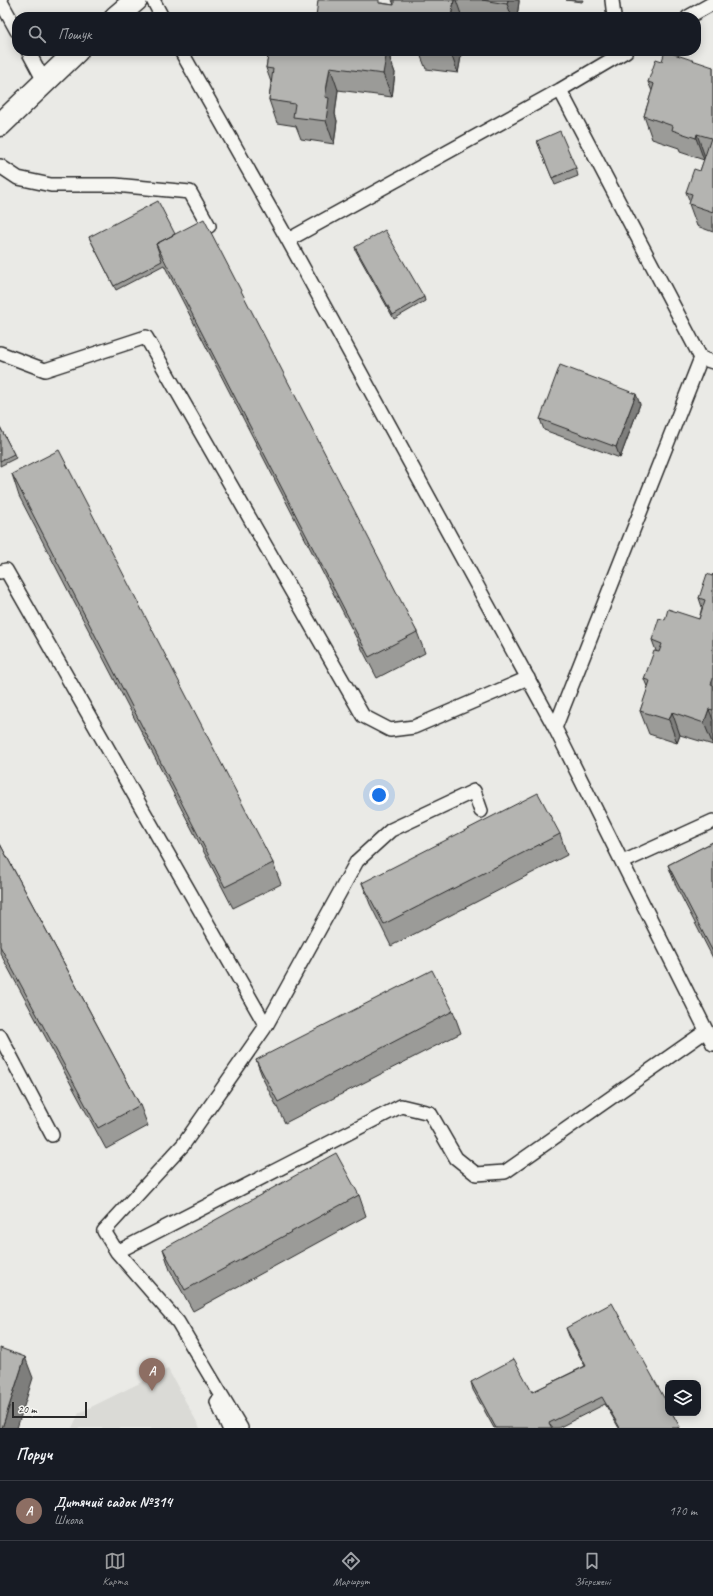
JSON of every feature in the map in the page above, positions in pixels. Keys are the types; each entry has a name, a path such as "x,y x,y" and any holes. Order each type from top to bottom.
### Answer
{"street":[{"path":"122,12 136,0"},
{"path":"0,125 72,56"}],"lane":[{"path":"0,0 12,22"},
{"path":"153,0 159,12"},
{"path":"612,0 613,12"},
{"path":"697,12 713,3"},
{"path":"31,56 44,81"},
{"path":"184,56 288,240 556,728 713,1044"},
{"path":"288,240 560,90 618,56"},
{"path":"556,728 707,360 560,90"},
{"path":"0,166 18,178 51,185 115,185 190,192 209,226"},
{"path":"0,353 45,370 146,337 363,716 390,730 414,727 528,678"},
{"path":"0,572 6,570 266,1026"},
{"path":"241,1428 178,1322 117,1252 104,1231 183,1145 266,1026 357,861 391,830 474,791 481,812"},
{"path":"623,862 713,821"},
{"path":"117,1252 401,1106 430,1113 456,1158 476,1174 505,1172 706,1031"},
{"path":"0,1036 52,1135"},
{"path":"194,1348 229,1428"}],"shaded area":[{"path":"168,1369 200,1428 72,1428 79,1413"}],"building":[{"path":"318,0 379,0 379,3 394,5 394,0 454,0 452,12 317,12"},
{"path":"482,0 508,0 507,4"},
{"path":"268,56 386,56 383,74 330,67 325,97 329,98 326,121 293,117 295,104 269,100 273,69 266,68"},
{"path":"664,56 680,56 713,67 713,212 689,204 692,194 686,192 694,169 700,171 711,138 697,134 696,138 672,130 673,126 644,116 654,84 648,82 656,59 662,61"},
{"path":"560,131 576,168 552,178 537,141"},
{"path":"158,201 175,234 156,244 162,261 114,286 89,237"},
{"path":"204,219 417,632 369,657 156,244"},
{"path":"385,230 424,297 393,315 355,247"},
{"path":"560,365 636,394 616,447 540,419"},
{"path":"0,427 14,454 0,461"},
{"path":"59,450 273,863 225,887 12,474"},
{"path":"707,574 712,576 713,574 713,679 711,684 713,685 713,710 709,709 704,723 672,712 669,720 640,711 650,681 644,679 654,651 659,652 662,644 652,640 659,618 665,620 668,609 699,619 705,600 699,598"},
{"path":"538,793 560,834 384,924 362,883"},
{"path":"713,842 713,952 668,865"},
{"path":"0,844 140,1105 98,1128 0,946"},
{"path":"432,970 453,1011 278,1102 256,1060"},
{"path":"336,1153 359,1195 185,1290 163,1249"},
{"path":"612,1303 665,1400 665,1416 674,1416 680,1427 620,1428 602,1397 549,1423 552,1428 496,1428 471,1382 514,1359 532,1392 586,1366 566,1328"},
{"path":"0,1348 25,1357 2,1428 0,1428"}],"place":[{"name":"Дитячий садок №314","path":"152,1391"}]}
